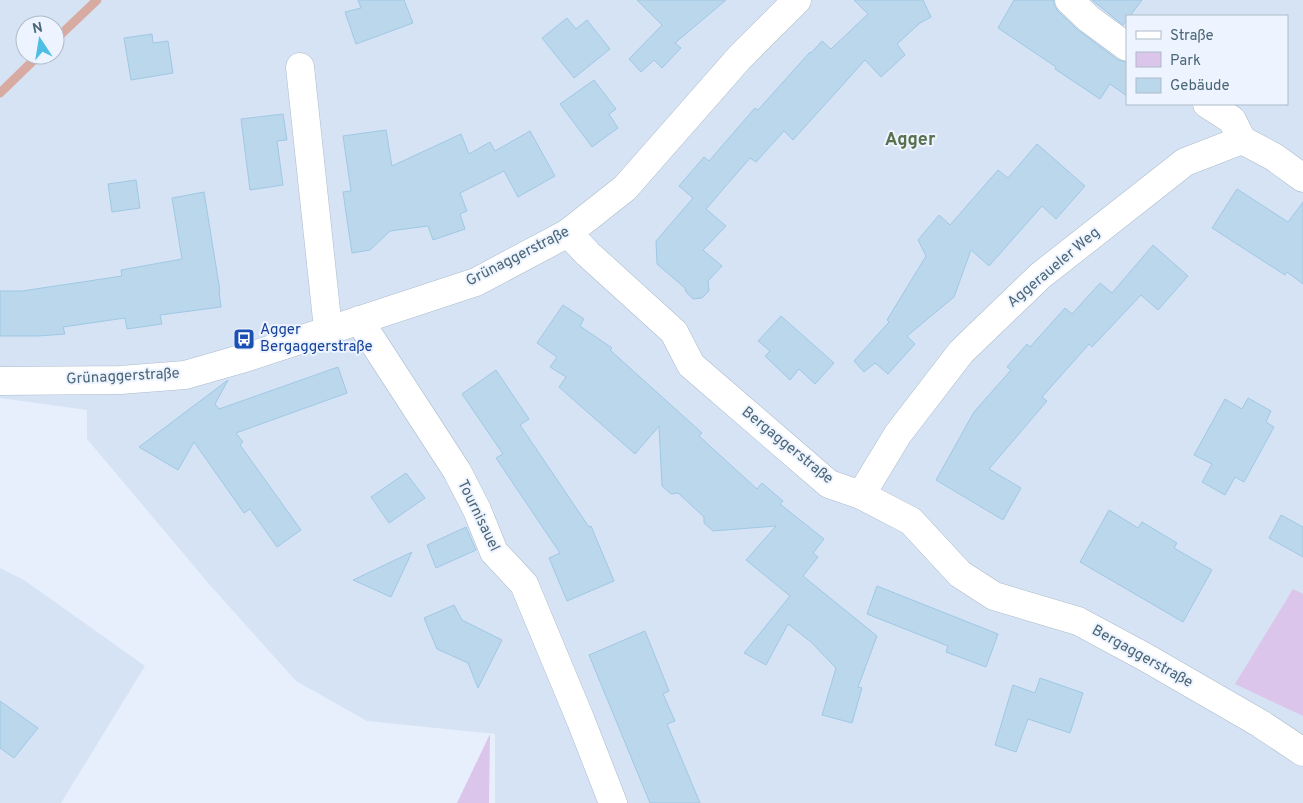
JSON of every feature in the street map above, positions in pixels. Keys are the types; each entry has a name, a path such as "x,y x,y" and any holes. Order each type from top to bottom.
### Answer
{"street":[{"name":"Grünaggerstraße","path":"0,381 120,380 185,375 248,357 328,329 476,282 568,233 625,188 740,57 797,0"},
{"path":"1069,0 1089,19 1126,46"},
{"path":"300,67 328,329"},
{"path":"1209,105 1232,120 1242,140 1274,157 1303,178"},
{"name":"Aggeraueler Weg","path":"861,495 898,434 961,352 1040,276 1185,162 1242,140"},
{"name":"Bergaggerstraße","path":"568,233 588,254 674,332 691,365 829,484 861,495 911,521 960,574 994,596 1078,621 1261,724 1303,752"},
{"name":"Tournisauel","path":"359,320 456,471 477,510 494,552 524,584 613,803"}],"shaded area":[{"path":"0,0 1303,0 1303,803 495,803 495,734 367,721 296,681 209,584 87,439 87,410 0,398"},
{"path":"0,568 24,580 145,666 61,803 0,803"}],"green space":[{"path":"1293,589 1303,594 1303,716 1235,684"},
{"path":"490,734 489,803 457,803"}],"building":[{"path":"358,0 404,0 413,23 356,44 345,12 361,8"},
{"path":"637,0 726,0 675,43 681,48 662,68 654,60 641,72 629,59 662,25"},
{"path":"854,0 923,0 931,17 920,23 897,44 905,55 881,77 865,60 793,140 784,131 756,162 750,158 706,209 726,226 703,250 722,266 708,281 709,291 702,298 693,299 686,292 685,288 657,264 656,241 693,198 679,186 704,157 709,161 755,108 758,110 822,41 831,49 868,14"},
{"path":"1014,0 1054,0 1054,5 1058,11 1078,30 1118,60 1126,62 1126,95 1110,84 1100,99 998,28"},
{"path":"1092,0 1142,0 1131,15 1126,15 1126,21 1123,25"},
{"path":"567,18 576,29 587,20 610,49 574,78 542,38"},
{"path":"152,34 153,43 168,41 173,73 131,80 124,38"},
{"path":"594,80 616,109 609,114 618,128 592,147 560,104"},
{"path":"283,114 287,140 277,141 283,185 250,190 241,119"},
{"path":"386,130 392,166 461,134 469,154 490,142 495,151 530,131 555,176 518,197 504,171 460,193 467,211 460,214 465,229 433,240 428,226 390,231 370,250 352,253 343,192 351,191 343,136"},
{"path":"1037,144 1085,186 1056,219 1042,206 989,266 971,250 954,297 907,336 915,344 888,374 875,363 864,372 854,361 889,322 887,320 926,256 918,240 939,215 950,225 998,170 1008,178"},
{"path":"136,180 140,208 112,212 108,184"},
{"path":"1237,189 1288,222 1303,202 1303,284 1287,272 1285,275 1212,228"},
{"path":"204,192 221,307 160,315 162,324 127,329 125,318 63,327 65,334 0,336 0,291 22,291 122,276 121,270 182,259 172,198"},
{"path":"1153,245 1188,276 1158,310 1141,295 1092,347 1089,344 1042,397 1047,401 989,469 1021,488 1003,520 936,480 974,412 1011,370 1007,367 1027,344 1030,347 1065,308 1072,314 1100,283 1112,293"},
{"path":"563,305 584,319 580,326 612,348 610,350 702,433 699,436 757,489 762,483 783,501 780,504 824,539 813,553 818,557 803,576 877,636 858,687 862,688 852,723 822,715 836,668 811,642 788,624 766,665 744,653 790,596 746,560 776,526 713,531 704,523 704,517 678,493 671,494 662,486 659,426 635,454 559,387 566,377 550,367 557,357 537,343"},
{"path":"781,316 834,363 815,384 799,369 790,380 765,356 770,351 758,341"},
{"path":"338,367 347,393 236,433 243,442 240,445 301,530 277,547 250,509 244,513 194,442 178,470 139,447 228,380 215,404 219,409"},
{"path":"496,370 529,419 520,425 589,527 591,526 614,581 567,601 549,558 560,553 496,458 503,454 462,394"},
{"path":"1248,398 1271,411 1266,422 1274,427 1244,482 1235,477 1225,495 1202,482 1212,464 1194,455 1225,399 1242,409"},
{"path":"406,473 425,498 389,523 371,497"},
{"path":"1109,510 1138,528 1142,522 1177,543 1174,548 1212,570 1183,622 1080,562"},
{"path":"1281,515 1303,527 1303,557 1269,538"},
{"path":"466,527 476,550 436,568 427,545"},
{"path":"412,552 391,597 353,580"},
{"path":"877,586 998,634 986,667 946,652 948,646 867,614"},
{"path":"454,605 462,620 502,640 478,688 468,663 437,649 424,618"},
{"path":"645,631 669,691 663,694 675,721 667,724 700,803 650,803 589,655"},
{"path":"1040,678 1083,693 1070,733 1028,719 1016,752 995,745 1013,685 1035,693"},
{"path":"0,701 38,728 14,758 0,748"}],"waterway":[{"path":"65,30 97,0"},
{"path":"0,93 29,65"}],"place":[{"name":"Agger Bergaggerstraße","path":"244,339"}],"district":[{"name":"Agger","path":"910,140"}]}
